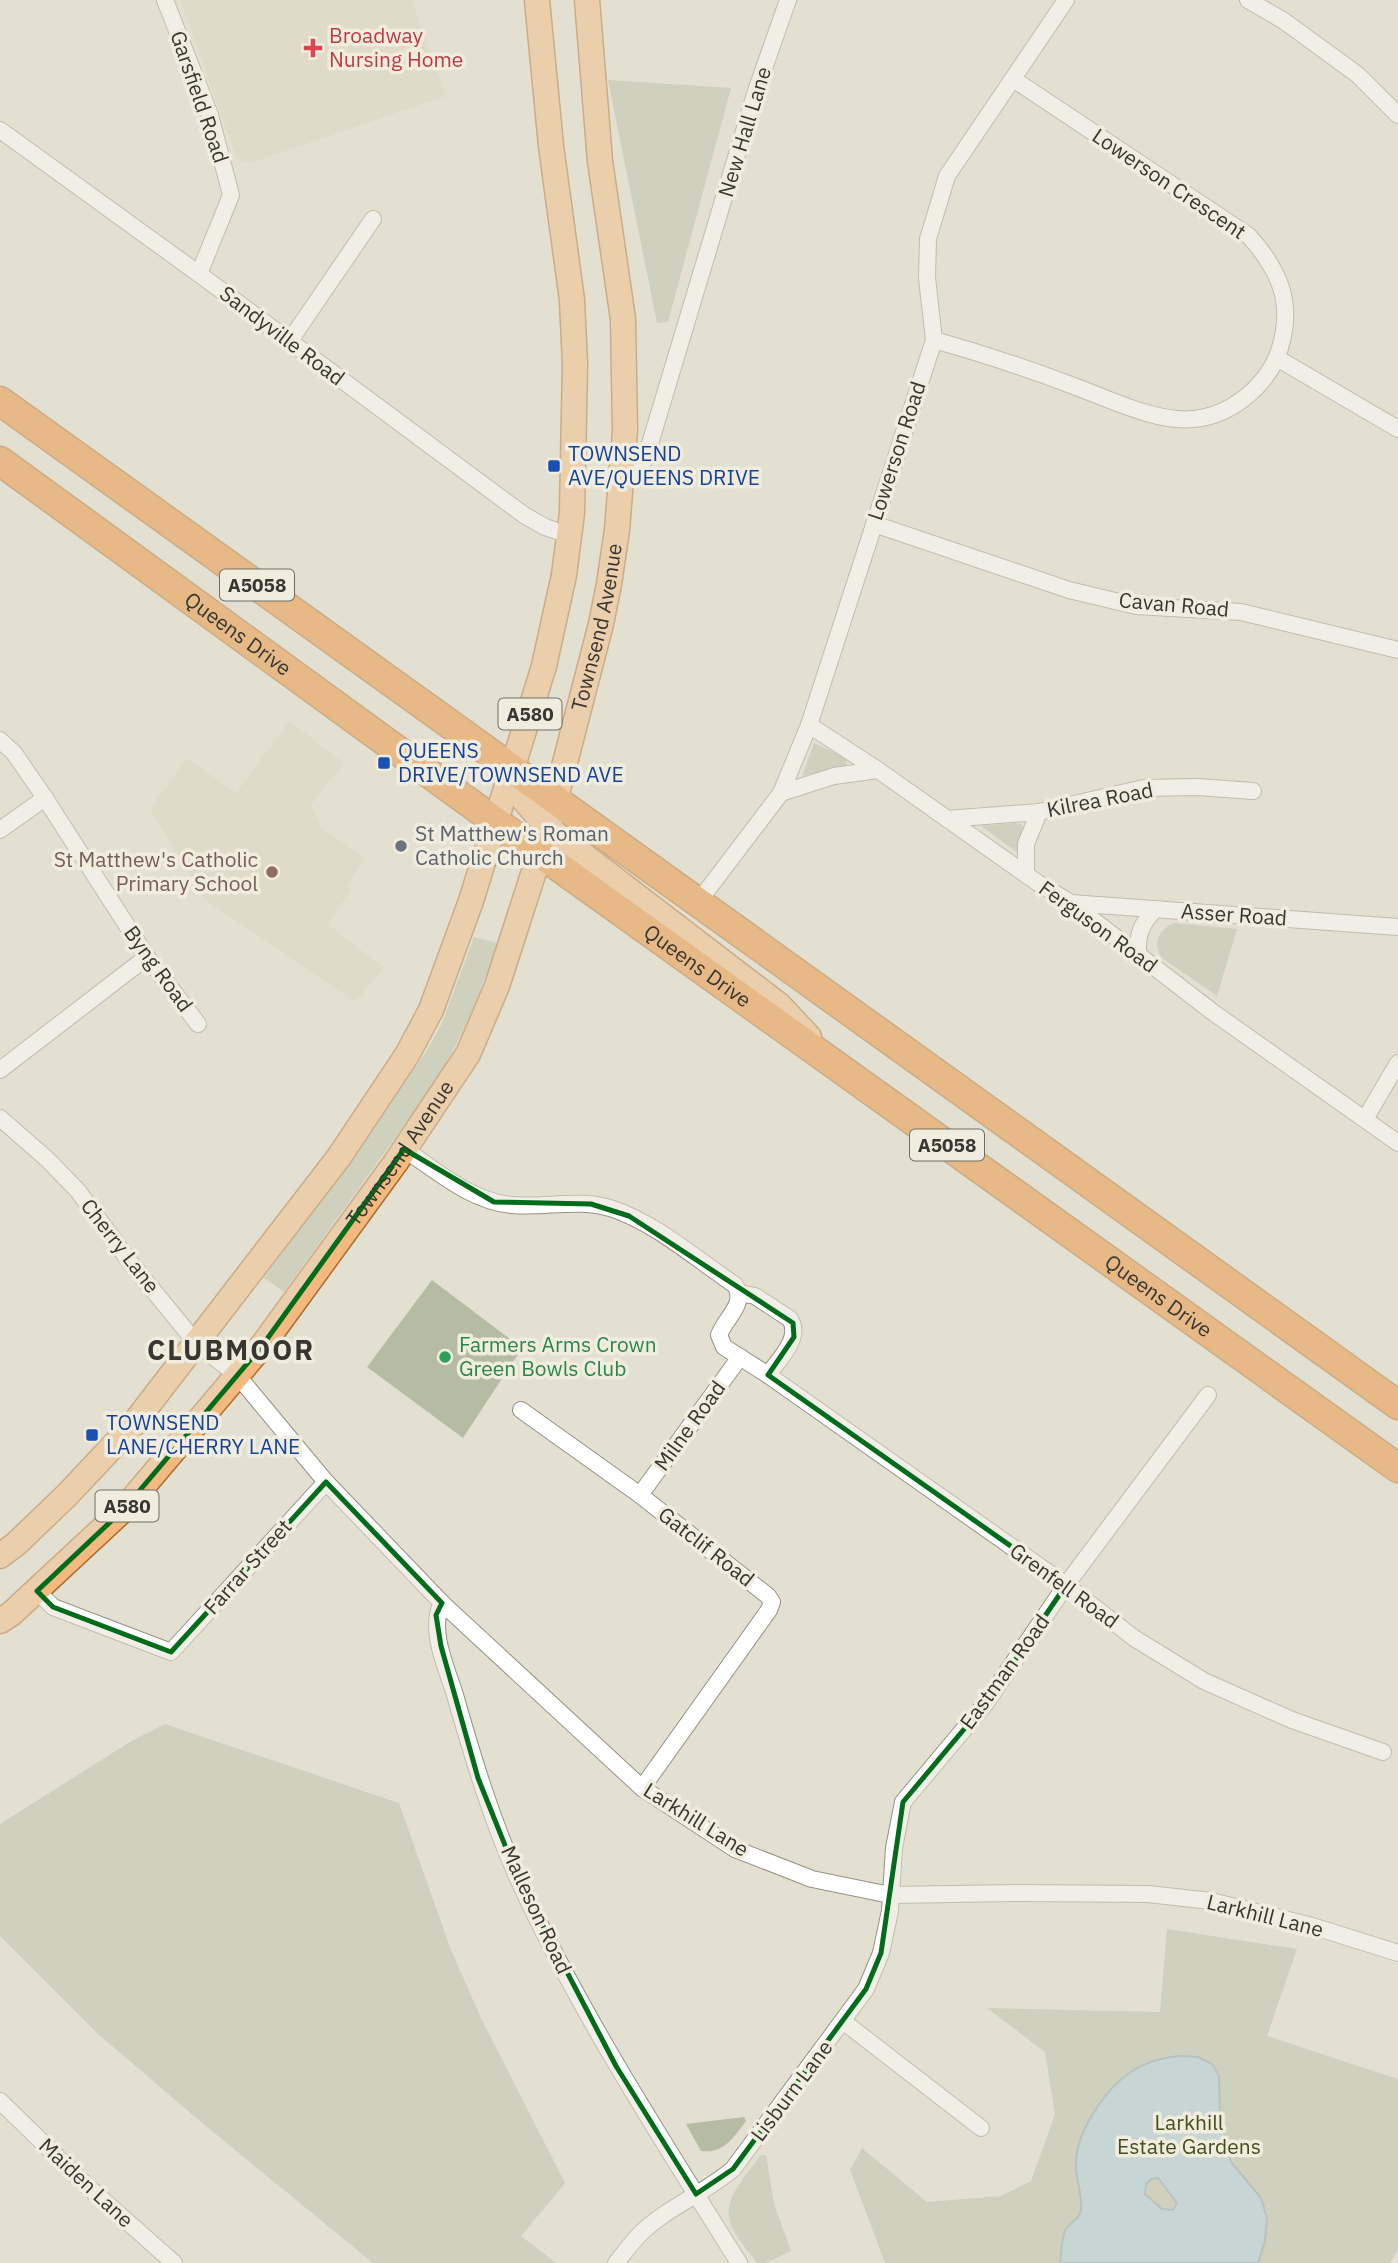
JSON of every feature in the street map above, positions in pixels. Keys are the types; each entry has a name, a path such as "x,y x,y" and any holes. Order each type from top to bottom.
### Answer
{"highway":[{"name":"A5058","path":"0,401 1398,1405"},
{"name":"Queens Drive","path":"0,461 496,822 545,840 836,1065 1398,1468"}],"main road":[{"name":"Townsend Avenue","path":"197,1344 339,1157 407,1055 431,1010 496,822 544,666 564,575 572,513 575,364 572,300 551,146 537,0"},
{"name":"Townsend Avenue","path":"237,1376 262,1346 404,1149 468,1054 497,986 545,840 609,584 625,430 623,319 600,161 587,0"},
{"path":"513,770 519,794 545,840"},
{"name":"A580","path":"0,1556 66,1496 132,1426 197,1344"},
{"name":"A580","path":"0,1621 37,1591 124,1509 237,1376"}],"street":[{"name":"Garsfield Road","path":"165,0 210,115 231,195 199,274"},
{"name":"New Hall Lane","path":"621,483 636,472 646,457 756,91 788,0"},
{"name":"Lowerson Road","path":"699,901 781,793 809,725 934,340 927,278 928,239 947,176 1066,0"},
{"path":"1248,0 1284,20 1359,75 1398,115"},
{"name":"Lowerson Crescent","path":"934,340 989,355 1143,411 1172,418 1195,419 1234,405 1257,388 1277,359 1286,329 1281,284 1267,257 1249,236 1013,79"},
{"name":"Sandyville Road","path":"0,130 524,515 545,527 569,535"},
{"path":"289,342 373,219"},
{"path":"1277,359 1398,429"},
{"name":"Cavan Road","path":"874,524 1069,590 1136,606 1241,612 1398,650"},
{"name":"Ferguson Road","path":"809,725 1071,904 1214,1013 1398,1143"},
{"name":"Byng Road","path":"0,740 14,753 147,957 198,1024"},
{"path":"781,793 816,780 878,771"},
{"name":"Kilrea Road","path":"947,818 1039,812 1144,788 1197,787 1253,791"},
{"path":"0,830 45,798"},
{"path":"1026,875 1026,844 1039,812"},
{"name":"Asser Road","path":"1071,904 1398,927"},
{"path":"1138,955 1139,933 1156,909"},
{"path":"0,1070 147,957"},
{"path":"1365,1119 1398,1063"},
{"name":"Cherry Lane","path":"0,1118 47,1158 78,1191 130,1262 197,1344 237,1376"},
{"path":"404,1149 465,1189 494,1202 537,1206 591,1204 629,1216 735,1285 739,1293 755,1296 790,1318 794,1337 768,1375"},
{"name":"Grenfell Road","path":"739,1293 738,1304 719,1335 724,1347 768,1375 1066,1585 1134,1638 1204,1681 1292,1720 1383,1752"},
{"name":"Milne Road","path":"640,1495 740,1357"},
{"name":"Larkhill Lane","path":"237,1376 326,1482 442,1603 642,1788 735,1849 812,1878 890,1895 1148,1894 1211,1901 1312,1926 1398,1953"},
{"name":"Eastman Road","path":"890,1895 894,1848 903,1802 986,1703 1066,1585 1208,1395"},
{"name":"Gatclif Road","path":"521,1410 640,1495 768,1596 772,1602 769,1610 642,1788"},
{"name":"Farrar Street","path":"37,1591 53,1607 171,1652 326,1482"},
{"name":"Malleson Road","path":"442,1603 436,1615 444,1659 478,1778 519,1880 615,2066 696,2194"},
{"name":"Lisburn Lane","path":"616,2263 642,2233 733,2169 844,2022 866,1989 881,1953 890,1911 890,1895"},
{"path":"844,2022 982,2128"},
{"name":"Maiden Lane","path":"0,2101 170,2262"},
{"path":"696,2194 739,2263"}],"highlighted area":[{"path":"404,1149 494,1202 591,1204 629,1216 793,1323 794,1337 768,1375 1066,1585 986,1703 903,1802 881,1953 866,1989 733,2169 696,2194 616,2066 519,1880 478,1778 441,1646 436,1615 442,1603 326,1482 171,1652 53,1607 37,1591 124,1509 262,1346"}],"shaded area":[{"name":"Broadway Nursing Home","path":"180,0 412,0 446,96 250,163 237,159"},
{"name":"St Matthew's Catholic Primary School","path":"289,721 344,763 311,805 322,829 366,858 347,886 351,890 328,924 384,968 355,1002 205,900 150,809 187,758 236,793"}],"green space":[{"path":"608,80 731,88 668,322 657,323"},
{"path":"814,743 846,758 847,765 802,776"},
{"path":"1021,824 1023,828 1017,852 981,826"},
{"path":"1174,923 1237,929 1217,996 1162,958 1159,953 1158,938 1164,929"},
{"path":"474,937 498,943 470,1014 446,1064 284,1292 264,1278 425,1054 442,1023"},
{"name":"Farmers Arms Crown Green Bowls Club","path":"432,1280 522,1348 463,1438 367,1367"},
{"path":"165,1724 399,1803 451,1950 481,2018 565,2183 521,2236 556,2263 373,2263 98,2034 0,1936 0,1824 133,1740"},
{"name":"Larkhill Estate Gardens","path":"1167,1929 1297,1949 1267,2036 1398,2079 1398,2250 1390,2263 885,2263 850,2170 862,2148 927,2202 1001,2196 1031,2181 1055,2114 1045,2052 987,2008 1160,2012"},
{"path":"744,2117 746,2121 733,2138 722,2147 709,2151 701,2151 686,2124"},
{"path":"761,2155 766,2155 774,2204 791,2251 766,2263 757,2263 737,2237 729,2217 729,2208 736,2189"}],"water":[{"path":"1175,2057 1198,2057 1212,2064 1219,2076 1220,2117 1231,2162 1261,2198 1267,2218 1265,2241 1258,2263 1060,2263 1065,2231 1081,2210 1076,2162 1081,2137 1087,2124 1102,2100 1121,2079 1143,2065","holes":["1158,2178 1177,2203 1173,2210 1162,2209 1145,2194 1146,2184 1151,2179"]}],"place":[{"name":"Broadway Nursing Home","path":"313,48"},
{"name":"TOWNSEND AVE/QUEENS DRIVE","path":"554,466"},
{"name":"QUEENS DRIVE/TOWNSEND AVE","path":"384,763"},
{"name":"St Matthew's Roman Catholic Church","path":"401,846"},
{"name":"St Matthew's Catholic Primary School","path":"272,872"},
{"name":"Farmers Arms Crown Green Bowls Club","path":"445,1357"},
{"name":"TOWNSEND LANE/CHERRY LANE","path":"92,1435"}],"district":[{"name":"CLUBMOOR","path":"231,1350"}]}
